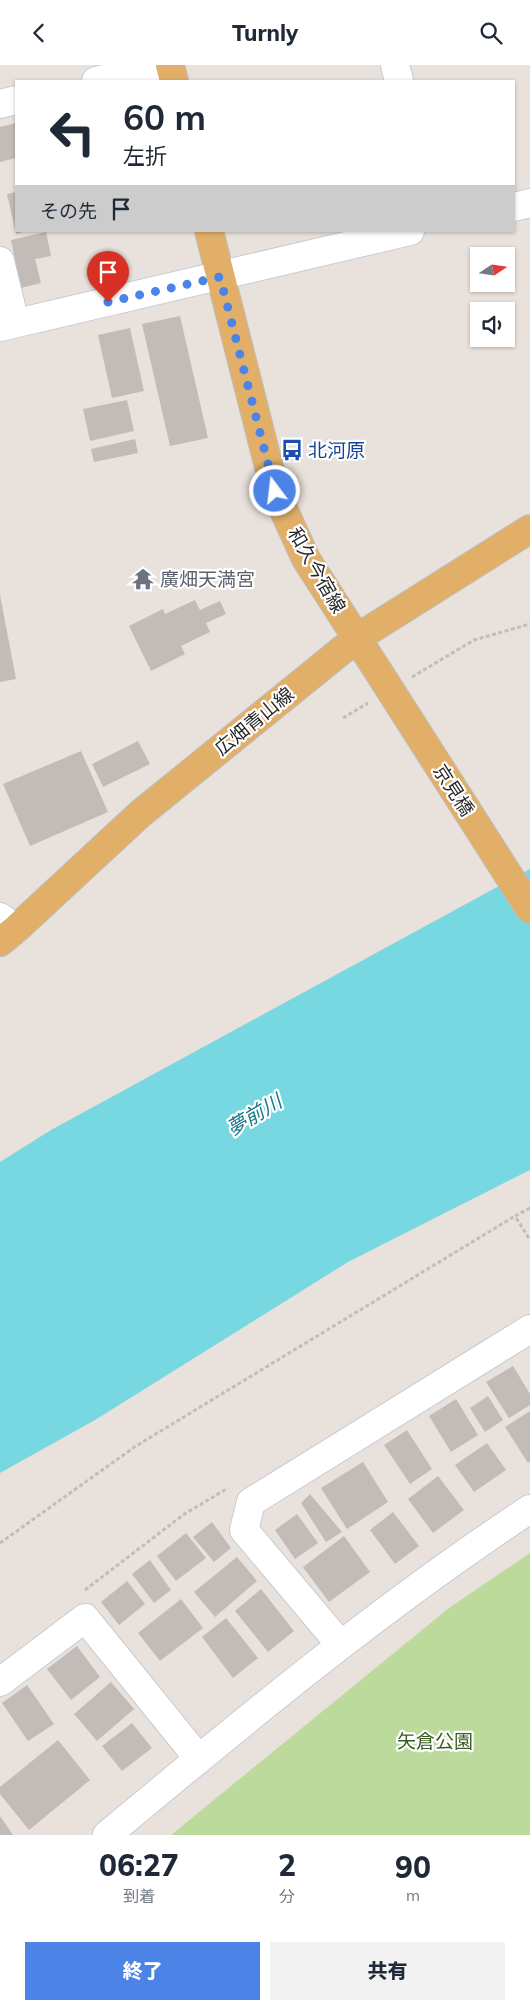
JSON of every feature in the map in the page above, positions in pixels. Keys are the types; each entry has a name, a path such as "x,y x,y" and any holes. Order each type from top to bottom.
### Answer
{"main road":[{"path":"170,65 174,80"},
{"name":"和久今宿線","path":"209,232 275,491 306,559 378,671"},
{"name":"広畑青山線","path":"4,930 140,814 357,638 530,529"},
{"name":"京見橋","path":"378,671 530,909"}],"street":[{"path":"100,80 165,65"},
{"path":"395,65 399,80"},
{"path":"0,104 15,100"},
{"path":"515,207 530,203"},
{"path":"0,261 8,325 220,277 406,232"},
{"path":"340,1644 244,1530 251,1502 530,1329"},
{"path":"107,1835 340,1644 496,1531 530,1509"},
{"path":"0,1682 85,1618 199,1759"}],"path":[{"path":"409,679 474,640 530,624"},
{"path":"343,718 376,699"},
{"path":"0,1543 136,1446 530,1208"},
{"path":"515,1216 530,1239"}],"green space":[{"name":"矢倉公園","path":"530,1553 530,1835 171,1835 449,1608"}],"water":[{"name":"夢前川","path":"530,869 530,1170 348,1262 95,1420 0,1473 0,1162 51,1130"}],"building":[{"path":"15,123 15,158 0,162 0,127"},
{"path":"15,192 15,230 7,194"},
{"path":"46,232 51,256 35,259 41,283 21,288 11,240"},
{"path":"180,316 208,438 170,446 142,324"},
{"path":"130,328 144,391 112,398 98,335"},
{"path":"127,400 134,431 90,441 83,409"},
{"path":"135,439 138,453 94,462 91,449"},
{"path":"0,595 16,679 0,682"},
{"path":"195,600 200,610 220,601 226,614 206,623 210,632 181,646 185,654 151,671 129,626 163,609 165,614"},
{"path":"138,741 150,764 103,787 92,764"},
{"path":"81,751 108,812 30,846 3,784"},
{"path":"513,1366 530,1394 530,1405 509,1418 486,1382"},
{"path":"488,1396 503,1420 485,1432 470,1408"},
{"path":"456,1399 478,1435 451,1452 429,1416"},
{"path":"530,1411 530,1461 528,1463 505,1427"},
{"path":"407,1430 432,1469 410,1484 384,1445"},
{"path":"487,1443 506,1470 474,1492 455,1465"},
{"path":"363,1462 388,1502 347,1529 321,1488"},
{"path":"438,1476 464,1510 433,1533 408,1499"},
{"path":"310,1494 342,1532 326,1542 301,1503"},
{"path":"393,1512 419,1546 395,1564 370,1530"},
{"path":"297,1514 318,1543 295,1559 275,1530"},
{"path":"212,1522 231,1548 214,1562 193,1537"},
{"path":"186,1533 206,1558 176,1581 157,1556"},
{"path":"344,1536 370,1572 329,1602 303,1567"},
{"path":"237,1557 257,1581 215,1617 194,1592"},
{"path":"150,1560 171,1590 154,1603 132,1574"},
{"path":"127,1581 145,1604 119,1625 101,1602"},
{"path":"261,1589 294,1631 268,1652 235,1611"},
{"path":"181,1599 203,1628 160,1661 138,1633"},
{"path":"226,1618 258,1658 233,1678 202,1637"},
{"path":"77,1646 100,1677 71,1700 47,1669"},
{"path":"111,1682 134,1709 97,1741 74,1714"},
{"path":"27,1685 54,1724 28,1741 2,1703"},
{"path":"132,1723 152,1748 122,1771 102,1746"},
{"path":"58,1740 90,1780 29,1830 0,1794 0,1787"},
{"path":"0,1816 13,1835 0,1835"}],"place":[{"name":"北河原","path":"292,450"},
{"name":"廣畑天満宮","path":"143,579"}],"route":[{"path":"108,302 220,277 275,491"}]}
